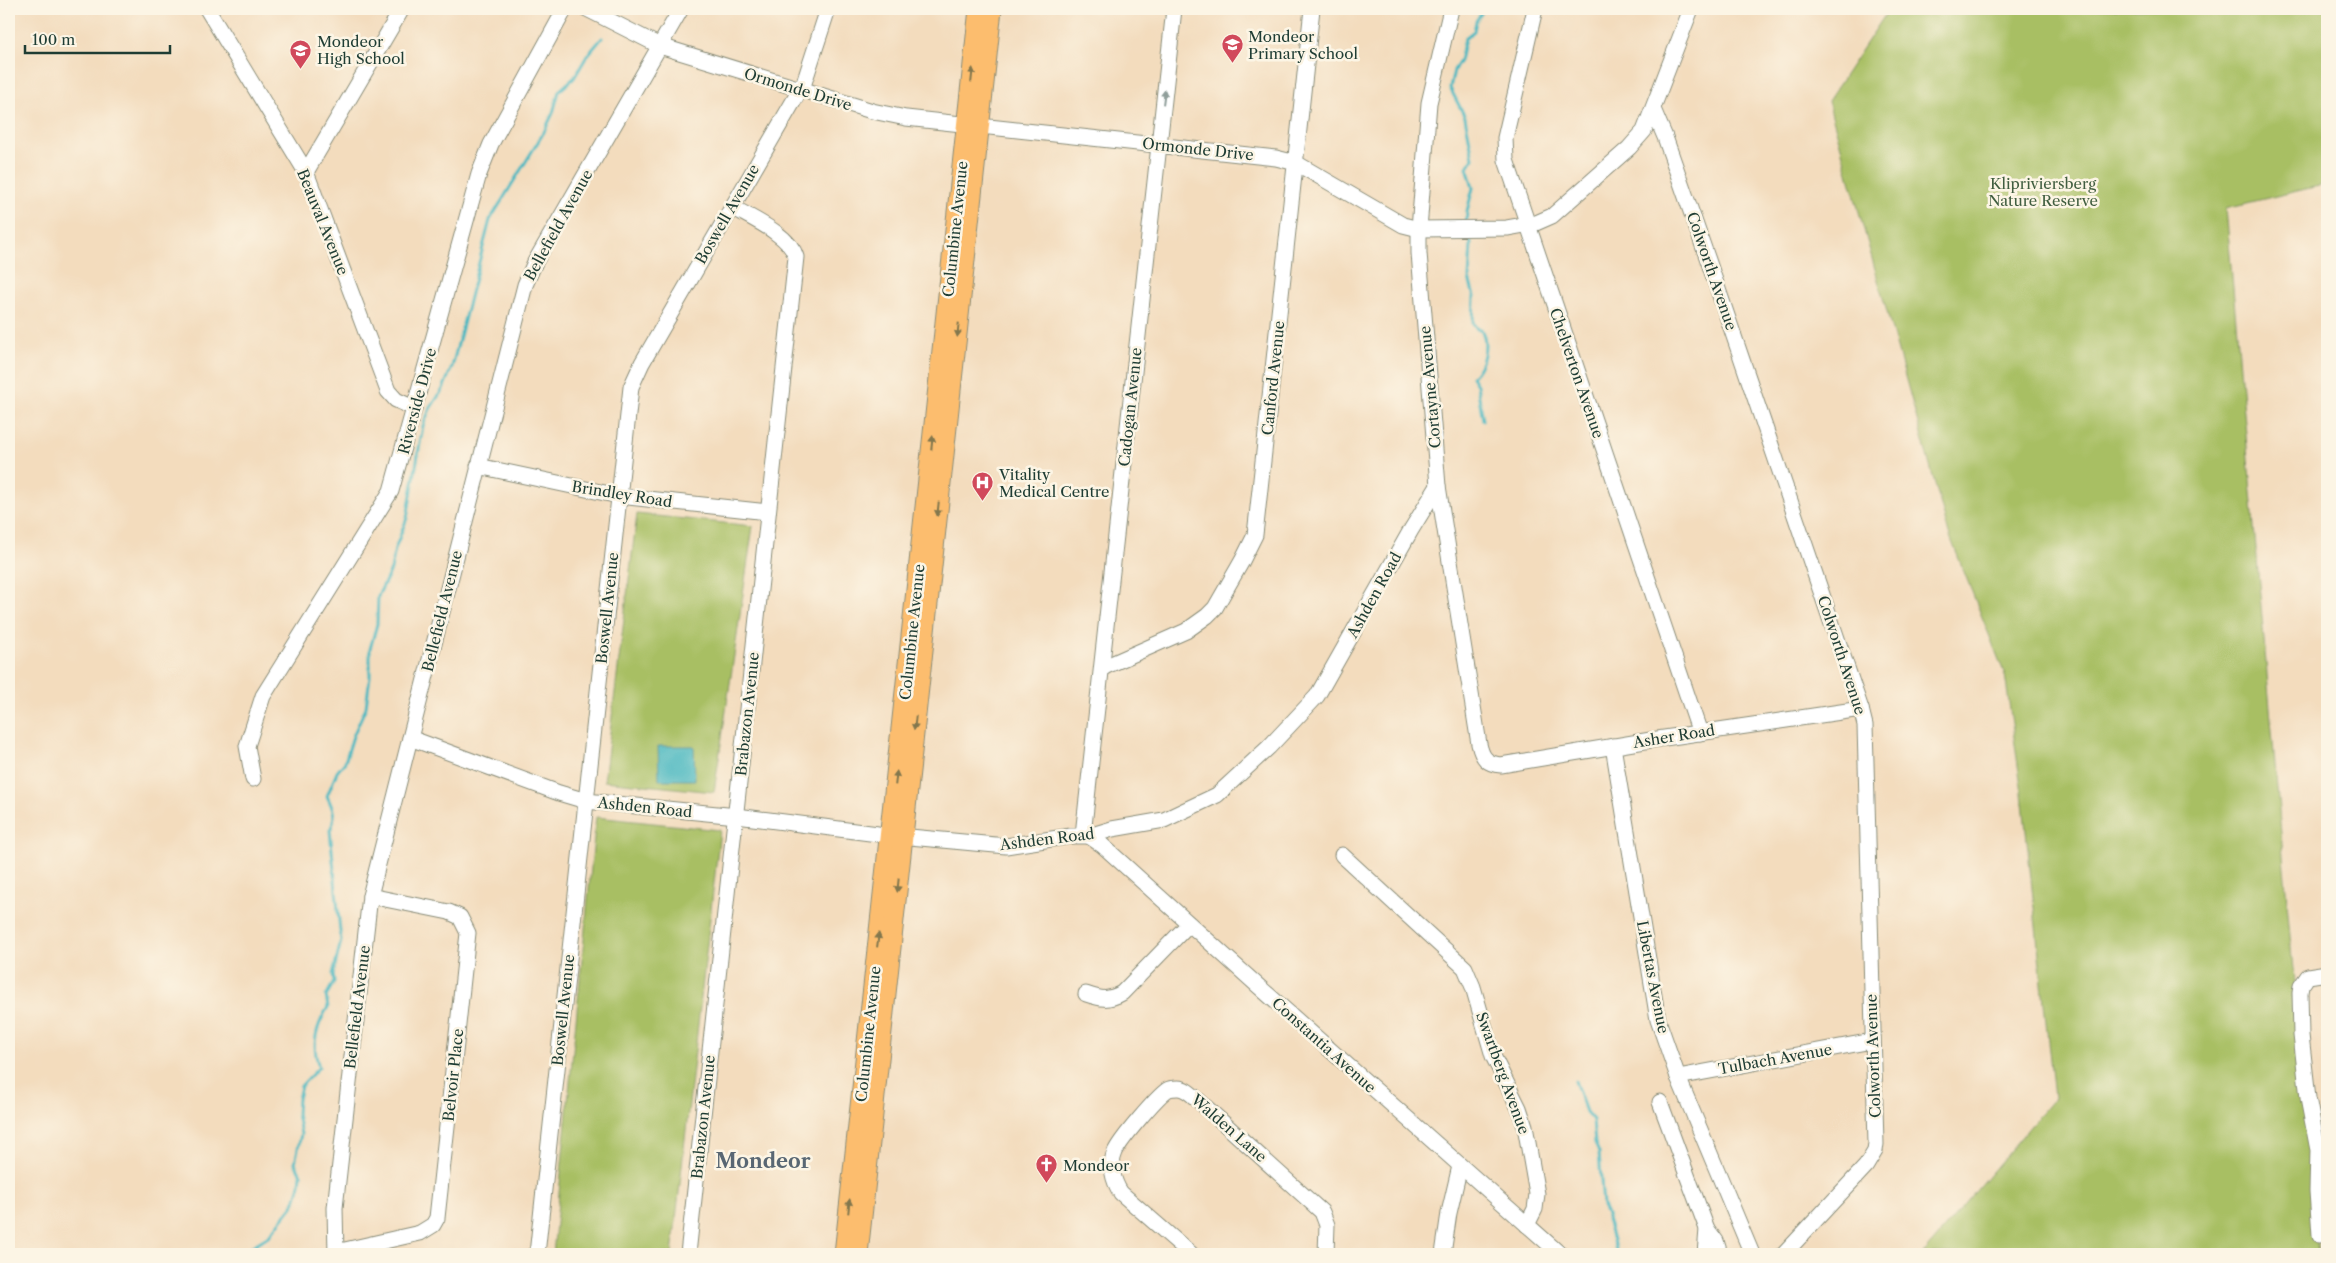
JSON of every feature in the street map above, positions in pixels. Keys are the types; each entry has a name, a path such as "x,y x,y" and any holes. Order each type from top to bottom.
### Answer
{"main road":[{"name":"Columbine Avenue","path":"974,124 979,9"},
{"name":"Columbine Avenue","path":"858,1254 861,1167 915,658 974,124 992,9"},
{"name":"Columbine Avenue","path":"844,1254 861,1167"}],"street":[{"name":"Beauval Avenue","path":"207,9 306,172 385,383 396,400 414,408"},
{"path":"306,172 402,9"},
{"name":"Riverside Drive","path":"253,779 247,746 263,696 386,501 396,479 479,174 491,144 566,9"},
{"name":"Ormonde Drive","path":"587,9 660,46 800,90 888,115 1263,156 1296,164 1384,216 1403,225 1419,229 1469,230 1527,225 1552,216 1629,148 1644,131 1691,9"},
{"name":"Bellefield Avenue","path":"336,1253 335,1208 370,896 478,466 530,273 681,9"},
{"name":"Boswell Avenue","path":"537,1254 629,397 635,376 808,75 828,9"},
{"name":"Cadogan Avenue","path":"1086,836 1102,668 1174,9"},
{"name":"Canford Avenue","path":"1102,668 1178,634 1200,622 1215,608 1252,543 1257,523 1312,9"},
{"name":"Cortayne Avenue","path":"1451,9 1430,104 1419,229 1421,280 1438,486 1479,744 1483,757 1489,763"},
{"name":"Chelverton Avenue","path":"1535,9 1504,146 1510,176 1700,732"},
{"name":"Colworth Avenue","path":"1653,109 1702,242 1861,709 1866,746 1875,1151 1866,1166 1784,1254"},
{"name":"Brabazon Avenue","path":"688,1254 737,816 796,257 794,250 783,238 732,207"},
{"name":"Brindley Road","path":"478,466 619,496 768,512"},
{"name":"Ashden Road","path":"410,738 559,793 586,801 737,816 896,836 996,846 1086,836 1112,829 1164,820 1205,803 1230,785 1317,696 1438,486"},
{"name":"Asher Road","path":"1489,763 1501,765 1700,732 1861,709"},
{"name":"Libertas Avenue","path":"1614,746 1658,1020 1678,1077 1752,1254"},
{"name":"Constantia Avenue","path":"1086,836 1102,845 1560,1254"},
{"name":"Swartberg Avenue","path":"1342,855 1465,968 1494,1056 1519,1108 1525,1126 1537,1194 1535,1209 1527,1225"},
{"name":"Belvoir Place","path":"336,1253 420,1233 434,1225 468,933 460,917 449,912 370,896"},
{"path":"1086,994 1104,1000 1111,999 1122,993 1189,924"},
{"path":"2320,1234 2317,1191 2318,1150 2308,1098 2301,1035 2300,993 2301,986 2308,976 2327,973"},
{"name":"Tulbach Avenue","path":"1678,1077 1872,1041"},
{"name":"Walden Lane","path":"1191,1254 1121,1192 1113,1177 1112,1162 1117,1147 1147,1110 1166,1091 1184,1089 1263,1157 1322,1212 1327,1225 1326,1254"},
{"path":"1660,1102 1708,1230 1716,1241 1720,1254"},
{"path":"1443,1254 1449,1213 1460,1166"},
{"path":"1705,1254 1708,1230"}],"green space":[{"name":"Klipriviersberg Nature Reserve","path":"1889,9 2327,9 2327,184 2226,208 2318,1254 1923,1254 2054,1098 2022,793 2005,675 1949,534 1828,101"},
{"path":"637,514 753,526 714,792 604,781"},
{"path":"596,817 720,830 672,1254 553,1254"}],"water":[{"path":"658,746 694,746 695,780 659,780"}],"waterway":[{"path":"1466,224 1473,188 1467,167 1473,158 1465,117 1450,88 1454,70 1460,61 1465,38 1474,31 1476,21 1484,9"},
{"path":"242,1254 269,1236 294,1204 300,1185 301,1174 295,1163 301,1134 297,1114 298,1099 301,1086 319,1067 315,1051 316,1036 320,1022 328,1007 326,996 334,982 333,974 341,941 330,830 333,813 327,796 337,772 345,762 353,736 366,707 370,676 370,649 377,624 378,596 391,570 395,549 407,518 423,426 430,409 443,389 452,367 490,220 544,132 553,113 559,91 574,78 587,56 602,38"},
{"path":"1468,233 1471,244 1469,278 1474,297 1473,323 1477,329 1481,329 1485,341 1480,367 1472,377 1477,385 1483,420"},
{"path":"1575,1081 1586,1112 1593,1120 1595,1143 1599,1153 1603,1206 1607,1214 1617,1254"}],"place":[{"name":"Mondeor Primary School","path":"1232,64"},
{"name":"Mondeor High School","path":"301,69"},
{"name":"Vitality Medical Centre","path":"983,502"},
{"name":"Mondeor","path":"1047,1184"}],"district":[{"name":"Mondeor","path":"763,1161"}]}
